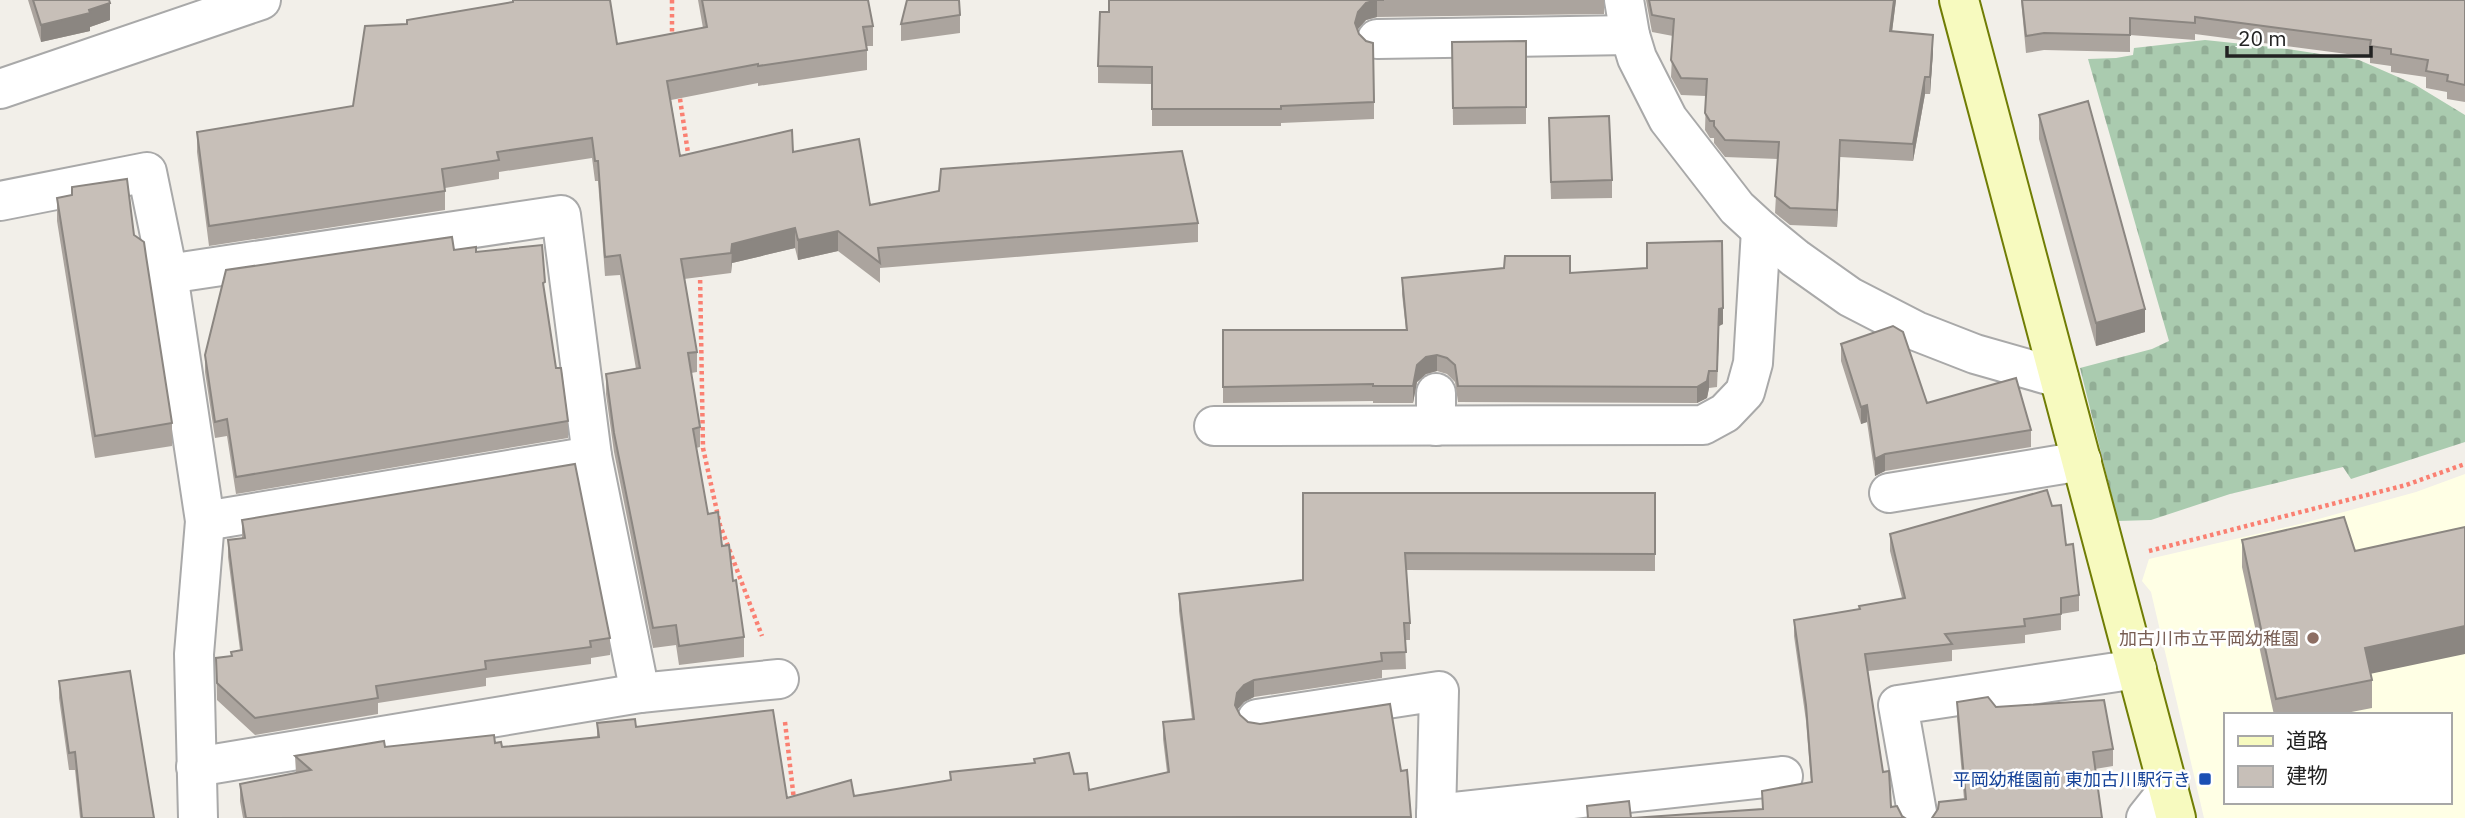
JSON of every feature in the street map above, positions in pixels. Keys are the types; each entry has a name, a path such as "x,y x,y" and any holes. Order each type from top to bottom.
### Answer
{"street":[{"path":"0,89 261,0"},
{"path":"1959,0 2137,669 2164,808"},
{"path":"1377,38 1627,17 1637,58 1668,119 1737,208 1761,230 1850,297 1916,331 1975,354 2059,378"},
{"path":"0,201 147,172 168,274 205,521 194,654 198,818"},
{"path":"168,274 561,215 592,457 640,693"},
{"path":"1214,426 1436,409 1703,425 1725,413 1745,392 1753,363 1761,230"},
{"path":"205,521 592,457"},
{"path":"1889,493 2082,461"},
{"path":"1917,818 1898,705 2137,669"},
{"path":"197,767 640,693 779,679"},
{"path":"1257,719 1439,691 1436,816 1783,776"}],"path":[{"path":"672,0 672,46"},
{"path":"678,85 689,165"},
{"path":"700,265 703,448 720,525 779,679 796,809"},
{"path":"2108,561 2406,485 2465,464"}],"shaded area":[{"name":"加古川市立平岡幼稚園","path":"2465,474 2465,818 2204,818 2151,592 2142,581 2149,559 2304,523 2416,492"}],"green space":[{"path":"2205,40 2359,60 2414,84 2465,115 2465,442 2351,479 2343,467 2230,494 2151,520 2118,521 2080,368 2152,349 2169,341 2088,59 2116,58 2133,55 2134,48"}],"building":[{"path":"33,0 109,0 110,3 89,10 90,13 41,25"},
{"path":"513,0 610,0 617,44 707,27 702,0 868,0 873,26 863,27 867,50 758,64 667,81 680,156 792,130 793,152 859,139 870,205 939,191 941,169 1182,151 1198,223 878,248 880,263 838,231 798,240 795,228 732,244 731,253 681,259 697,352 688,353 700,427 693,429 708,514 718,512 722,546 729,545 744,637 679,646 676,625 653,628 614,433 606,374 640,368 620,255 605,257 598,161 595,161 592,138 497,152 499,160 442,169 445,191 209,226 197,132 353,106 365,26 407,24 407,20"},
{"path":"907,0 959,0 960,15 901,24"},
{"path":"1109,0 1377,0 1366,3 1358,12 1355,23 1359,34 1366,41 1373,43 1374,102 1281,106 1281,109 1152,109 1152,67 1098,66 1100,12 1109,12"},
{"path":"1649,0 1894,0 1890,31 1933,35 1930,77 1925,77 1913,144 1840,140 1837,210 1790,208 1775,196 1779,142 1725,140 1714,126 1714,121 1710,121 1705,113 1707,79 1681,78 1671,60 1674,19 1652,15"},
{"path":"2022,0 2465,0 2465,85 2447,81 2448,75 2426,71 2428,60 2391,54 2391,49 2370,46 2371,40 2195,17 2195,23 2130,18 2130,35 2044,33 2026,36"},
{"path":"1526,41 1526,107 1453,108 1452,42"},
{"path":"2088,101 2145,309 2096,323 2039,115"},
{"path":"1609,116 1612,180 1551,182 1549,118"},
{"path":"127,179 134,235 144,242 172,423 95,436 57,198 72,195 72,187"},
{"path":"452,237 454,250 476,247 476,252 542,245 543,283 556,368 561,368 568,421 236,477 227,419 215,422 205,355 226,270"},
{"path":"1722,241 1723,308 1719,309 1717,371 1709,371 1707,381 1697,387 1458,386 1455,365 1447,358 1437,355 1426,357 1417,365 1413,386 1373,384 1223,387 1223,330 1407,330 1402,278 1504,268 1505,256 1570,256 1570,273 1647,268 1647,243"},
{"path":"1893,326 1903,332 1927,403 2016,378 2031,430 1885,454 1875,459 1867,405 1861,407 1841,344"},
{"path":"575,464 610,638 590,641 591,647 485,661 486,669 376,686 378,698 255,718 217,683 216,658 232,656 231,652 242,650 228,540 245,538 242,520"},
{"path":"2047,490 2052,506 2061,505 2066,545 2073,544 2079,595 2061,598 2061,614 2024,619 2025,626 1945,634 1952,644 1865,654 1883,772 1889,771 1891,807 1897,806 1905,818 1632,818 1763,809 1762,791 1812,782 1806,705 1794,620 1905,598 1890,534"},
{"path":"1303,493 1655,493 1655,554 1405,553 1410,623 1404,623 1406,652 1381,653 1382,661 1254,680 1244,685 1237,693 1235,705 1240,715 1248,722 1260,724 1390,704 1401,771 1407,770 1411,817 246,818 240,784 311,770 295,756 384,741 385,747 494,735 495,743 501,742 502,747 599,737 597,723 635,719 636,727 773,710 787,798 851,780 854,796 951,780 950,772 1035,763 1034,759 1069,753 1074,774 1087,773 1089,790 1169,772 1163,722 1194,719 1179,594 1303,580"},
{"path":"2344,517 2355,551 2465,527 2465,626 2365,648 2372,680 2276,699 2242,540"},
{"path":"130,671 154,818 82,818 75,752 69,753 59,681"},
{"path":"1988,697 1996,707 2104,700 2113,749 2093,752 2102,818 1932,818 1939,802 1966,799 1957,702"},
{"path":"1629,801 1631,818 1588,818 1587,806"}],"place":[{"name":"加古川市立平岡幼稚園","path":"2313,638"},
{"name":"平岡幼稚園前 東加古川駅行き","path":"2205,779"}]}
